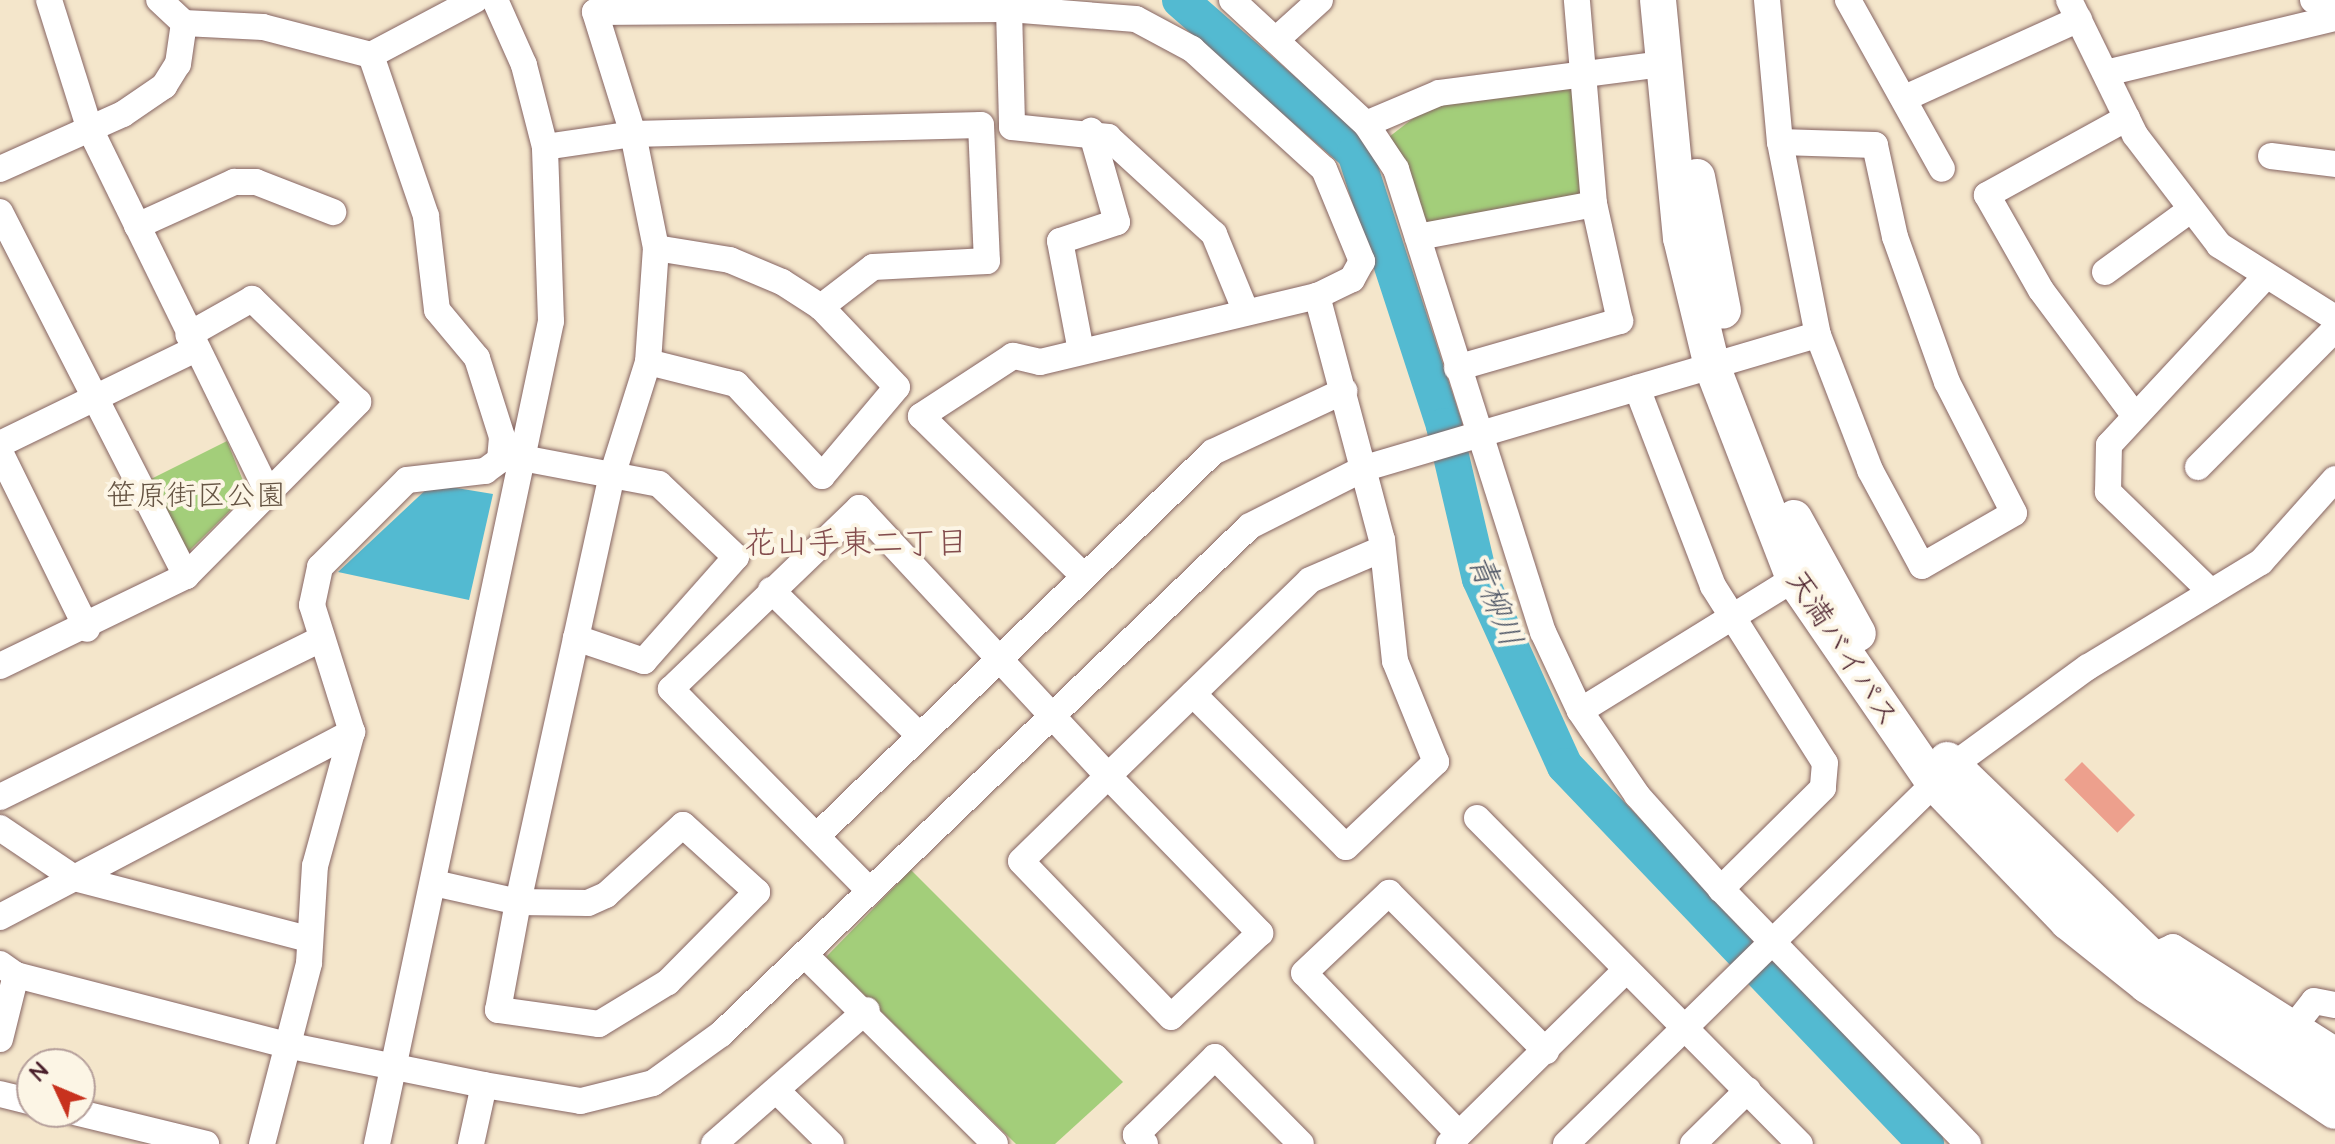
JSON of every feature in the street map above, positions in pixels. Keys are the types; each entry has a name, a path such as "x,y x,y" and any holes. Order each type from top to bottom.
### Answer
{"highway":[{"name":"天満バイパス","path":"1658,0 1681,238 1794,579 1943,775 2068,922 2147,985 2335,1111"},
{"name":"天満バイパス","path":"1681,0 1692,150 1723,363 1814,562 1943,775 2151,957 2335,1079"}],"street":[{"path":"49,0 89,127 269,494"},
{"path":"159,0 184,23 263,27 371,55 475,0"},
{"path":"377,1144 527,459 552,296 545,147 524,65 495,0"},
{"path":"1232,0 1366,124 1396,169 1477,435 1552,657 1580,711 1637,795 1767,944 1968,1144"},
{"path":"1277,39 1320,0"},
{"path":"1457,368 1620,321 1594,204 1577,0"},
{"path":"1767,0 1780,142 1818,335 1870,470 1922,566 2014,513 1947,382 1895,237 1875,145 1780,142"},
{"path":"1848,0 1942,169"},
{"path":"2313,0 2335,11"},
{"path":"434,883 518,902 588,903 606,895 683,825 757,892 668,982 599,1024 498,1010 518,902 612,476 648,362 656,248 633,134 595,12 1009,9 1077,5 1136,19 1192,49 1324,169 1362,261 1352,279 1317,296 1040,362 1005,359 921,416 1082,574"},
{"path":"1009,9 1012,127 1091,131 1126,152 1214,234 1246,312"},
{"path":"1905,98 2074,9 2127,118 2190,210 2219,245 2264,278 2335,318"},
{"path":"2106,73 2335,18"},
{"path":"0,169 89,127 164,86 178,64 184,23"},
{"path":"262,1144 291,1046 309,939 315,866 352,732 353,717 321,639 312,605 320,567 377,507 423,474 485,471 500,460 502,437 477,358 437,310 426,216 371,55"},
{"path":"1366,124 1439,93 1662,64"},
{"path":"2127,118 1987,195 2041,290 2135,416"},
{"path":"545,147 633,134 981,125 987,261 873,267 821,307"},
{"path":"1081,351 1060,241 1117,222 1091,131"},
{"path":"2271,156 2335,164"},
{"path":"137,226 234,182 256,182 333,212"},
{"path":"1418,237 1594,204"},
{"path":"2105,272 2190,210"},
{"path":"0,212 186,576"},
{"path":"648,362 736,384 822,476 897,387 821,307 730,260 656,248"},
{"path":"2211,592 2108,492 2109,445 2264,278"},
{"path":"1193,694 1346,847 1436,762 1395,661 1382,549 1365,468 1317,296"},
{"path":"0,444 97,398 192,342 252,299 358,402 186,576 87,629 0,666"},
{"path":"2198,467 2335,329"},
{"path":"0,1039 8,969 291,1046 395,1063 484,1085 581,1101 653,1083 721,1034 868,889 1250,526 1365,468 1818,335"},
{"path":"1637,388 1713,586 1819,750 1827,777 1721,889"},
{"path":"818,835 1082,574 1213,452 1344,391"},
{"path":"0,452 87,629"},
{"path":"527,459 659,484 736,557 644,661 576,638"},
{"path":"1566,1144 1943,775 2088,667 2261,562 2335,479"},
{"path":"868,889 671,689 859,508 995,660 1051,714 1108,776 1260,933 1171,1017 1021,861 1108,776 1310,580 1382,549"},
{"path":"1580,711 1735,621 1794,579"},
{"path":"771,590 919,735"},
{"path":"0,797 321,639"},
{"path":"0,917 352,732"},
{"path":"1477,818 1625,971 1687,1027 1797,1143"},
{"path":"0,828 74,878 309,939"},
{"path":"1546,1051 1389,893 1304,973 1454,1139 1546,1051 1625,971"},
{"path":"2151,957 2173,947 2335,1050"},
{"path":"804,954 867,1010 995,1144"},
{"path":"2296,1024 2314,1001 2335,1005"},
{"path":"714,1144 778,1092 867,1010"},
{"path":"1145,1144 1136,1135 1215,1057 1301,1144"},
{"path":"471,1144 484,1085"},
{"path":"1693,1144 1748,1090"},
{"path":"778,1092 831,1144"},
{"path":"96,1117 206,1144"}],"green space":[{"path":"1579,86 1584,199 1427,228 1389,137 1434,102"},
{"name":"笹原街区公園","path":"227,441 248,493 185,555 149,480"},
{"path":"911,870 1123,1082 1055,1144 1016,1144 826,957"}],"water":[{"path":"432,484 493,494 469,600 338,572"}],"building":[{"path":"2082,762 2135,815 2117,833 2064,780"}],"waterway":[{"name":"青柳川","path":"1180,0 1355,153 1444,426 1480,579 1565,766 1926,1144"}],"district":[{"name":"花山手東二丁目","path":"856,544"}]}
